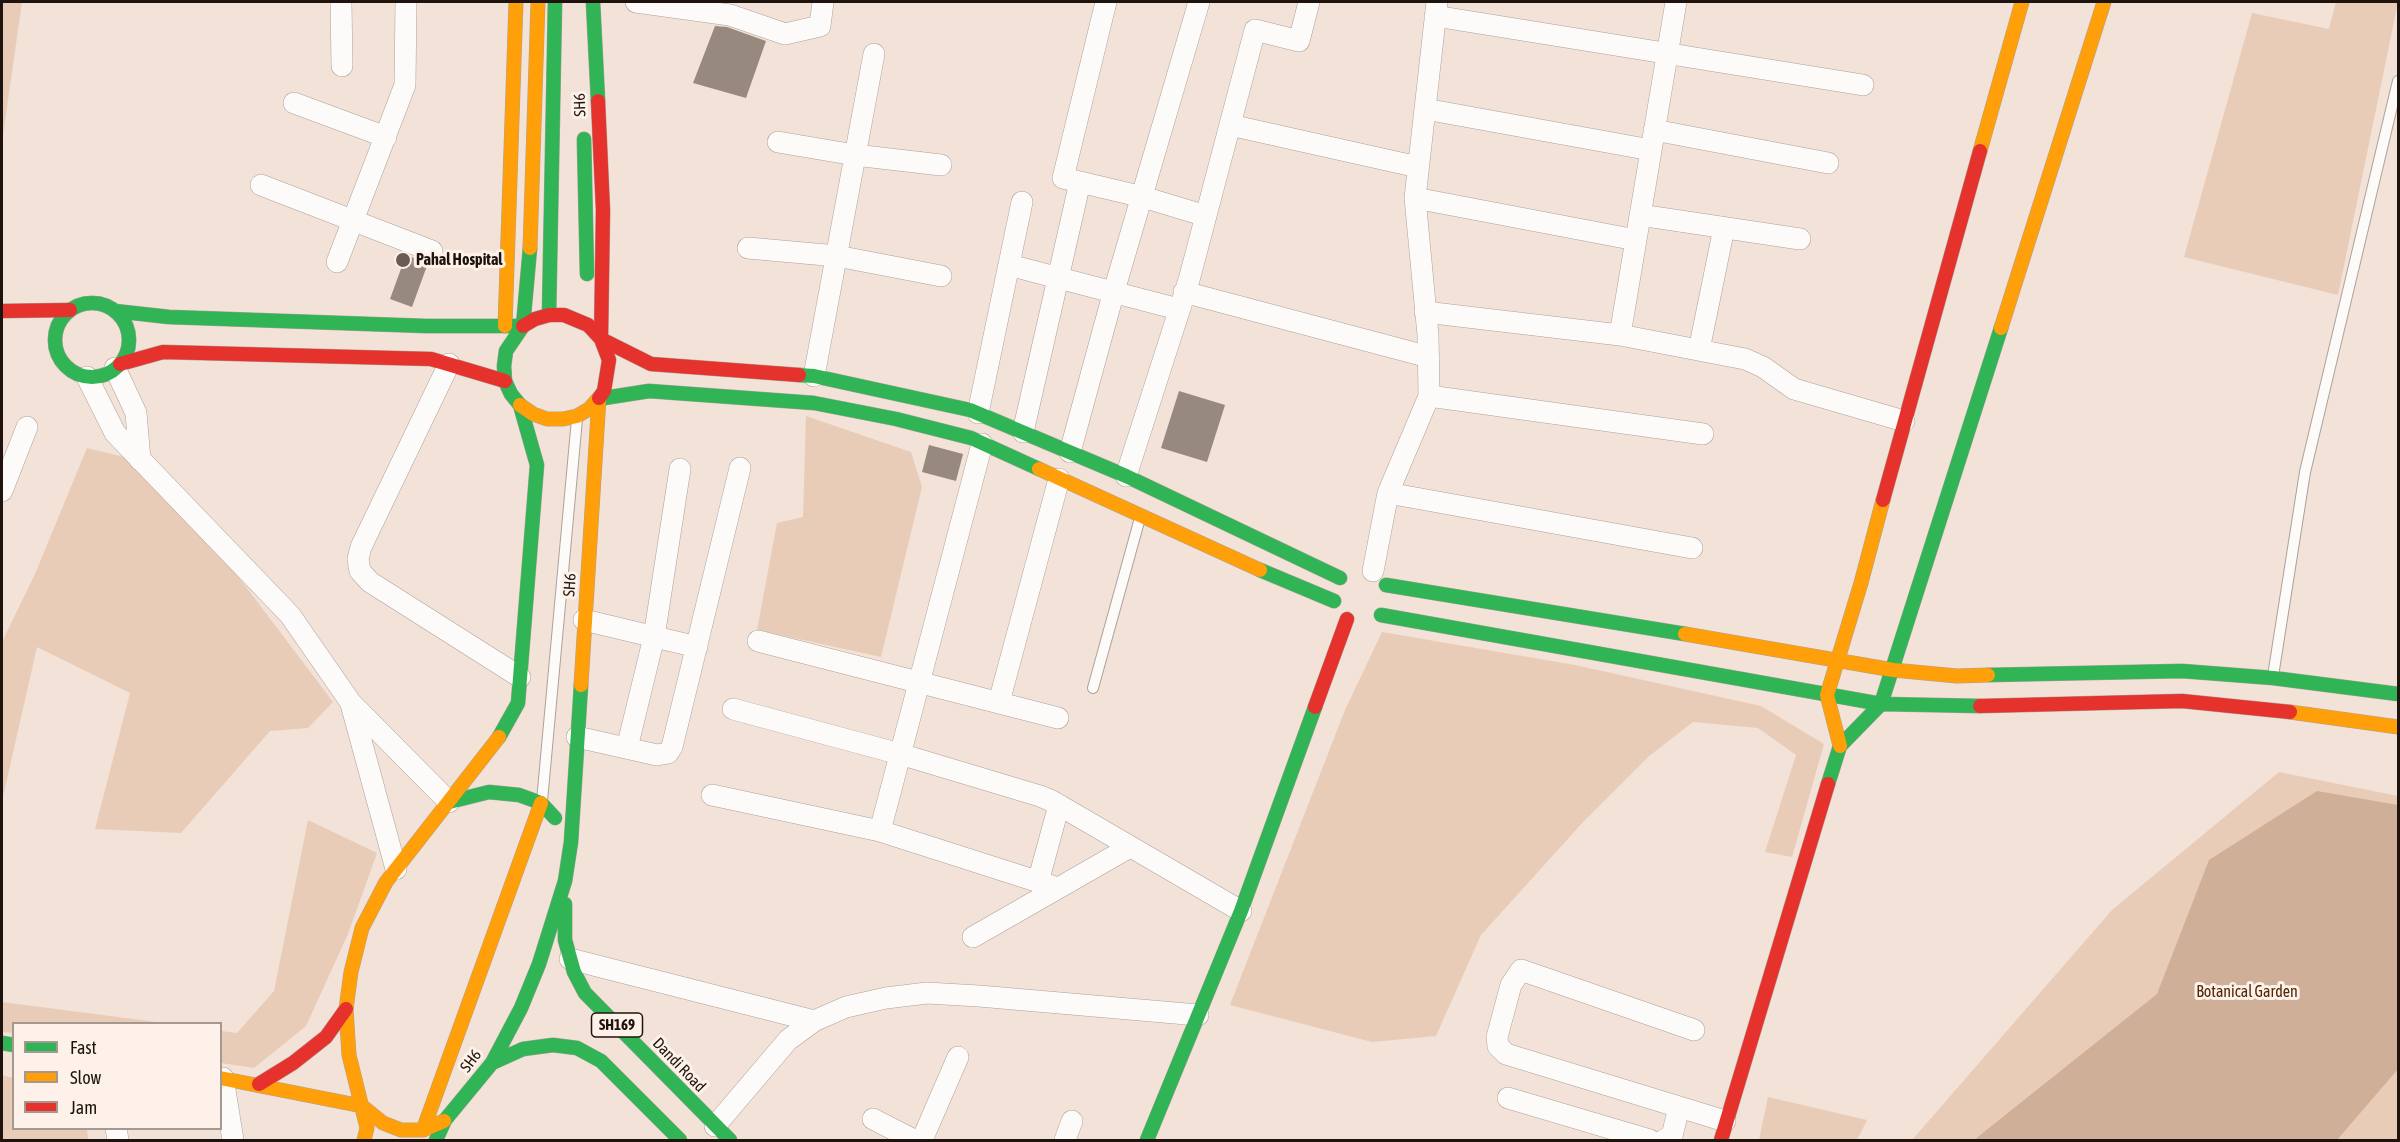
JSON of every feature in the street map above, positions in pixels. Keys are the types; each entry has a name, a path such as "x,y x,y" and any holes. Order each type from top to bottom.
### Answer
{"main road":[{"path":"505,326 516,2"},
{"path":"523,326 532,227 538,2"},
{"path":"549,315 555,2"},
{"path":"579,2 583,86"},
{"name":"SH6","path":"436,1140 445,1120 492,1063 525,997 539,964 565,881 571,842 598,399 604,391 609,370 609,360 601,339 603,210 592,2"},
{"path":"1840,746 1827,695 1862,583 1904,422 2022,2"},
{"path":"1723,1131 1840,746 1881,704 1893,670 2104,2"},
{"path":"584,122 588,325"},
{"path":"505,381 431,358 163,352 117,366 99,376 87,377 65,366 58,355 55,343 56,330 61,319 70,310 93,303 115,311 180,318 523,326"},
{"path":"2,310 70,310"},
{"path":"115,311 123,320 128,331 129,343 126,354 117,366"},
{"path":"1334,601 971,438 896,418 814,404 649,391 598,399 589,409 577,416 547,419 533,414 520,405 511,394 505,381 506,351 523,326 535,319 549,315 570,317 588,325 601,339 651,364 814,376 978,414 1126,476 1340,578"},
{"path":"366,1134 349,1055 346,1009 351,972 362,928 386,882 504,732 518,703 537,465 520,405"},
{"path":"2398,694 2273,678 2182,670 1957,676 1893,670 1379,578 1355,569 1340,578 1335,586 1334,601 1339,613 1347,620 1365,623 1381,615 1881,704 1956,707 2182,701 2269,709 2398,727"},
{"path":"1379,578 1388,600 1381,615"},
{"path":"1147,1140 1241,911 1347,620"},
{"path":"449,802 489,792 519,795 542,803 553,814 571,842"},
{"path":"421,1135 542,803"},
{"name":"Dandi Road","path":"565,881 565,940 574,972 585,993 723,1133"},
{"path":"258,1084 292,1063 326,1037 346,1009"},
{"name":"SH169","path":"492,1063 523,1049 553,1045 577,1048 601,1061 680,1140"},
{"path":"222,1078 362,1107 383,1123 421,1135 445,1120"}],"street":[{"path":"341,2 342,66"},
{"path":"337,262 401,97 407,73 405,2"},
{"path":"636,2 729,8 785,34 820,26 823,2"},
{"path":"1106,2 1063,178 1143,197 1206,216"},
{"path":"1070,452 1114,291 1199,2"},
{"path":"1126,476 1206,216 1255,30 1299,42 1309,2"},
{"path":"1620,334 1676,2"},
{"path":"1379,578 1388,493 1429,396 1429,357 1415,198 1436,9 1667,55 1863,85"},
{"path":"814,376 874,54"},
{"path":"294,103 386,137"},
{"path":"1425,109 1828,163"},
{"path":"1230,125 1418,167"},
{"path":"778,142 855,156 941,165"},
{"path":"1023,432 1080,182"},
{"path":"261,185 432,251"},
{"path":"1415,198 1636,240"},
{"path":"978,414 1022,202"},
{"path":"1640,215 1800,239"},
{"path":"1699,350 1724,228"},
{"path":"748,248 837,256 941,276"},
{"path":"1009,265 1114,291 1181,300 1429,357"},
{"path":"1425,312 1620,334 1745,359 1763,367 1794,389 1904,422"},
{"path":"449,364 361,547 358,559 360,571 370,582 520,677"},
{"path":"117,366 136,413 140,460"},
{"path":"87,377 115,433 290,615 351,703 449,802"},
{"path":"1429,396 1703,434"},
{"path":"2,491 27,427"},
{"path":"880,831 982,444"},
{"path":"577,737 662,755 668,753 672,747 740,468"},
{"path":"627,748 654,637 680,469"},
{"path":"999,702 1059,478"},
{"path":"1388,493 1692,548"},
{"path":"584,620 697,647"},
{"path":"758,641 1058,718"},
{"path":"351,703 396,869"},
{"path":"732,710 900,754 1040,796 1241,911"},
{"path":"712,795 880,831 1048,885"},
{"path":"1048,885 1059,805"},
{"path":"973,937 1048,885 1130,846"},
{"path":"570,959 814,1021"},
{"path":"1694,1030 1521,970 1511,985 1497,1037 1498,1046 1506,1054 1679,1107 1723,1131"},
{"path":"723,1133 788,1040 814,1021 846,1007 886,998 927,993 1198,1015"},
{"path":"922,1140 958,1057"},
{"path":"222,1078 233,1140"},
{"path":"1508,1098 1650,1140"},
{"path":"1664,1140 1672,1136 1679,1107"},
{"path":"873,1119 914,1140"}],"lane":[{"path":"2273,678 2305,472 2398,81"},
{"path":"542,803 577,416"},
{"path":"1093,688 1141,516"}],"green space":[{"path":"2,2 22,2 2,142"},
{"path":"2336,2 2398,2 2338,295 2184,257 2252,13 2329,29"},
{"path":"806,416 911,452 922,487 881,657 757,630 777,523 803,517"},
{"path":"87,448 124,457 237,575 333,702 308,728 270,731 181,833 95,829 130,693 37,647 2,801 2,642 35,574"},
{"path":"1382,632 1575,665 1761,706 1824,744 1792,857 1765,852 1796,755 1758,728 1693,722 1648,757 1584,821 1481,935 1436,1036 1372,1042 1230,1005 1345,710"},
{"name":"Botanical Garden","path":"2279,772 2398,796 2398,1140 1912,1140 2112,910"},
{"path":"308,820 377,853 348,934 306,1026 254,1068 222,1063 222,1031 237,1033 274,991"},
{"path":"2,1002 156,1022 12,1022 12,1033 2,1032"},
{"path":"2,1075 12,1078 12,1130 87,1130 88,1140 2,1140"},
{"path":"1768,1097 1867,1120 1857,1140 1759,1140"}],"shaded area":[{"name":"Botanical Garden","path":"2317,791 2398,805 2398,1069 2337,1140 1974,1140 2157,994 2209,860"}],"building":[{"path":"715,26 727,27 766,41 746,98 693,83"},
{"path":"406,255 428,263 412,307 390,299"},
{"path":"1179,391 1225,405 1207,462 1161,448"},
{"path":"929,445 963,454 956,481 922,472"}],"traffic: fast":[{"path":"549,315 555,2"},
{"path":"593,2 598,101"},
{"path":"584,139 587,274"},
{"path":"499,737 518,703 537,465 520,405 511,394 505,381 504,366 506,351 523,326 530,248"},
{"path":"92,303 106,306 118,314 126,326 129,340 126,354 118,366 106,374 92,377 78,374 66,366 58,354 55,340 58,326 66,314 78,306 92,303"},
{"path":"115,311 169,317 426,326 523,326"},
{"path":"1828,784 1840,746 1881,704 2001,328"},
{"path":"799,375 814,376 970,410 1126,476 1340,578"},
{"path":"598,399 649,391 814,403 896,419 971,438 1039,469"},
{"path":"1260,570 1334,601"},
{"path":"1386,585 1685,634"},
{"path":"1381,615 1881,704 1980,706"},
{"path":"1988,675 2182,671 2273,678 2398,694"},
{"path":"436,1140 445,1120 492,1063 521,1008 539,964 565,881 571,842 581,685"},
{"path":"1147,1140 1241,911 1315,707"},
{"path":"449,802 489,792 519,795 541,803 555,818"},
{"path":"565,904 565,940 574,972 585,993 730,1140"},
{"path":"2,1043 12,1045"},
{"path":"492,1063 523,1049 553,1045 577,1048 601,1061 680,1140"}],"traffic: slow":[{"path":"505,326 516,2"},
{"path":"530,248 538,2"},
{"path":"1980,151 2022,2"},
{"path":"2001,328 2104,2"},
{"path":"581,685 599,398"},
{"path":"520,405 533,414 547,419 563,419 577,416 589,409 598,399"},
{"path":"1039,469 1260,570"},
{"path":"1840,746 1827,695 1883,500"},
{"path":"1685,634 1893,670 1957,676 1988,675"},
{"path":"2290,712 2398,727"},
{"path":"364,1140 367,1128 349,1055 346,1009 351,972 362,928 386,882 499,737"},
{"path":"423,1130 541,803"},
{"path":"222,1078 362,1106"},
{"path":"362,1106 383,1123 401,1130 423,1130 444,1121"}],"traffic: jam":[{"path":"598,101 603,210 601,339 609,360 604,391 599,398"},
{"path":"1883,500 1980,151"},
{"path":"2,311 70,310"},
{"path":"523,326 549,315 564,315 588,325 601,339"},
{"path":"601,339 651,364 799,375"},
{"path":"120,364 163,352 431,359 505,381"},
{"path":"1315,707 1347,619"},
{"path":"1980,706 2182,701 2290,712"},
{"path":"1721,1140 1828,784"},
{"path":"259,1084 293,1063 326,1037 346,1009"}],"place":[{"name":"Pahal Hospital","path":"403,260"}]}
